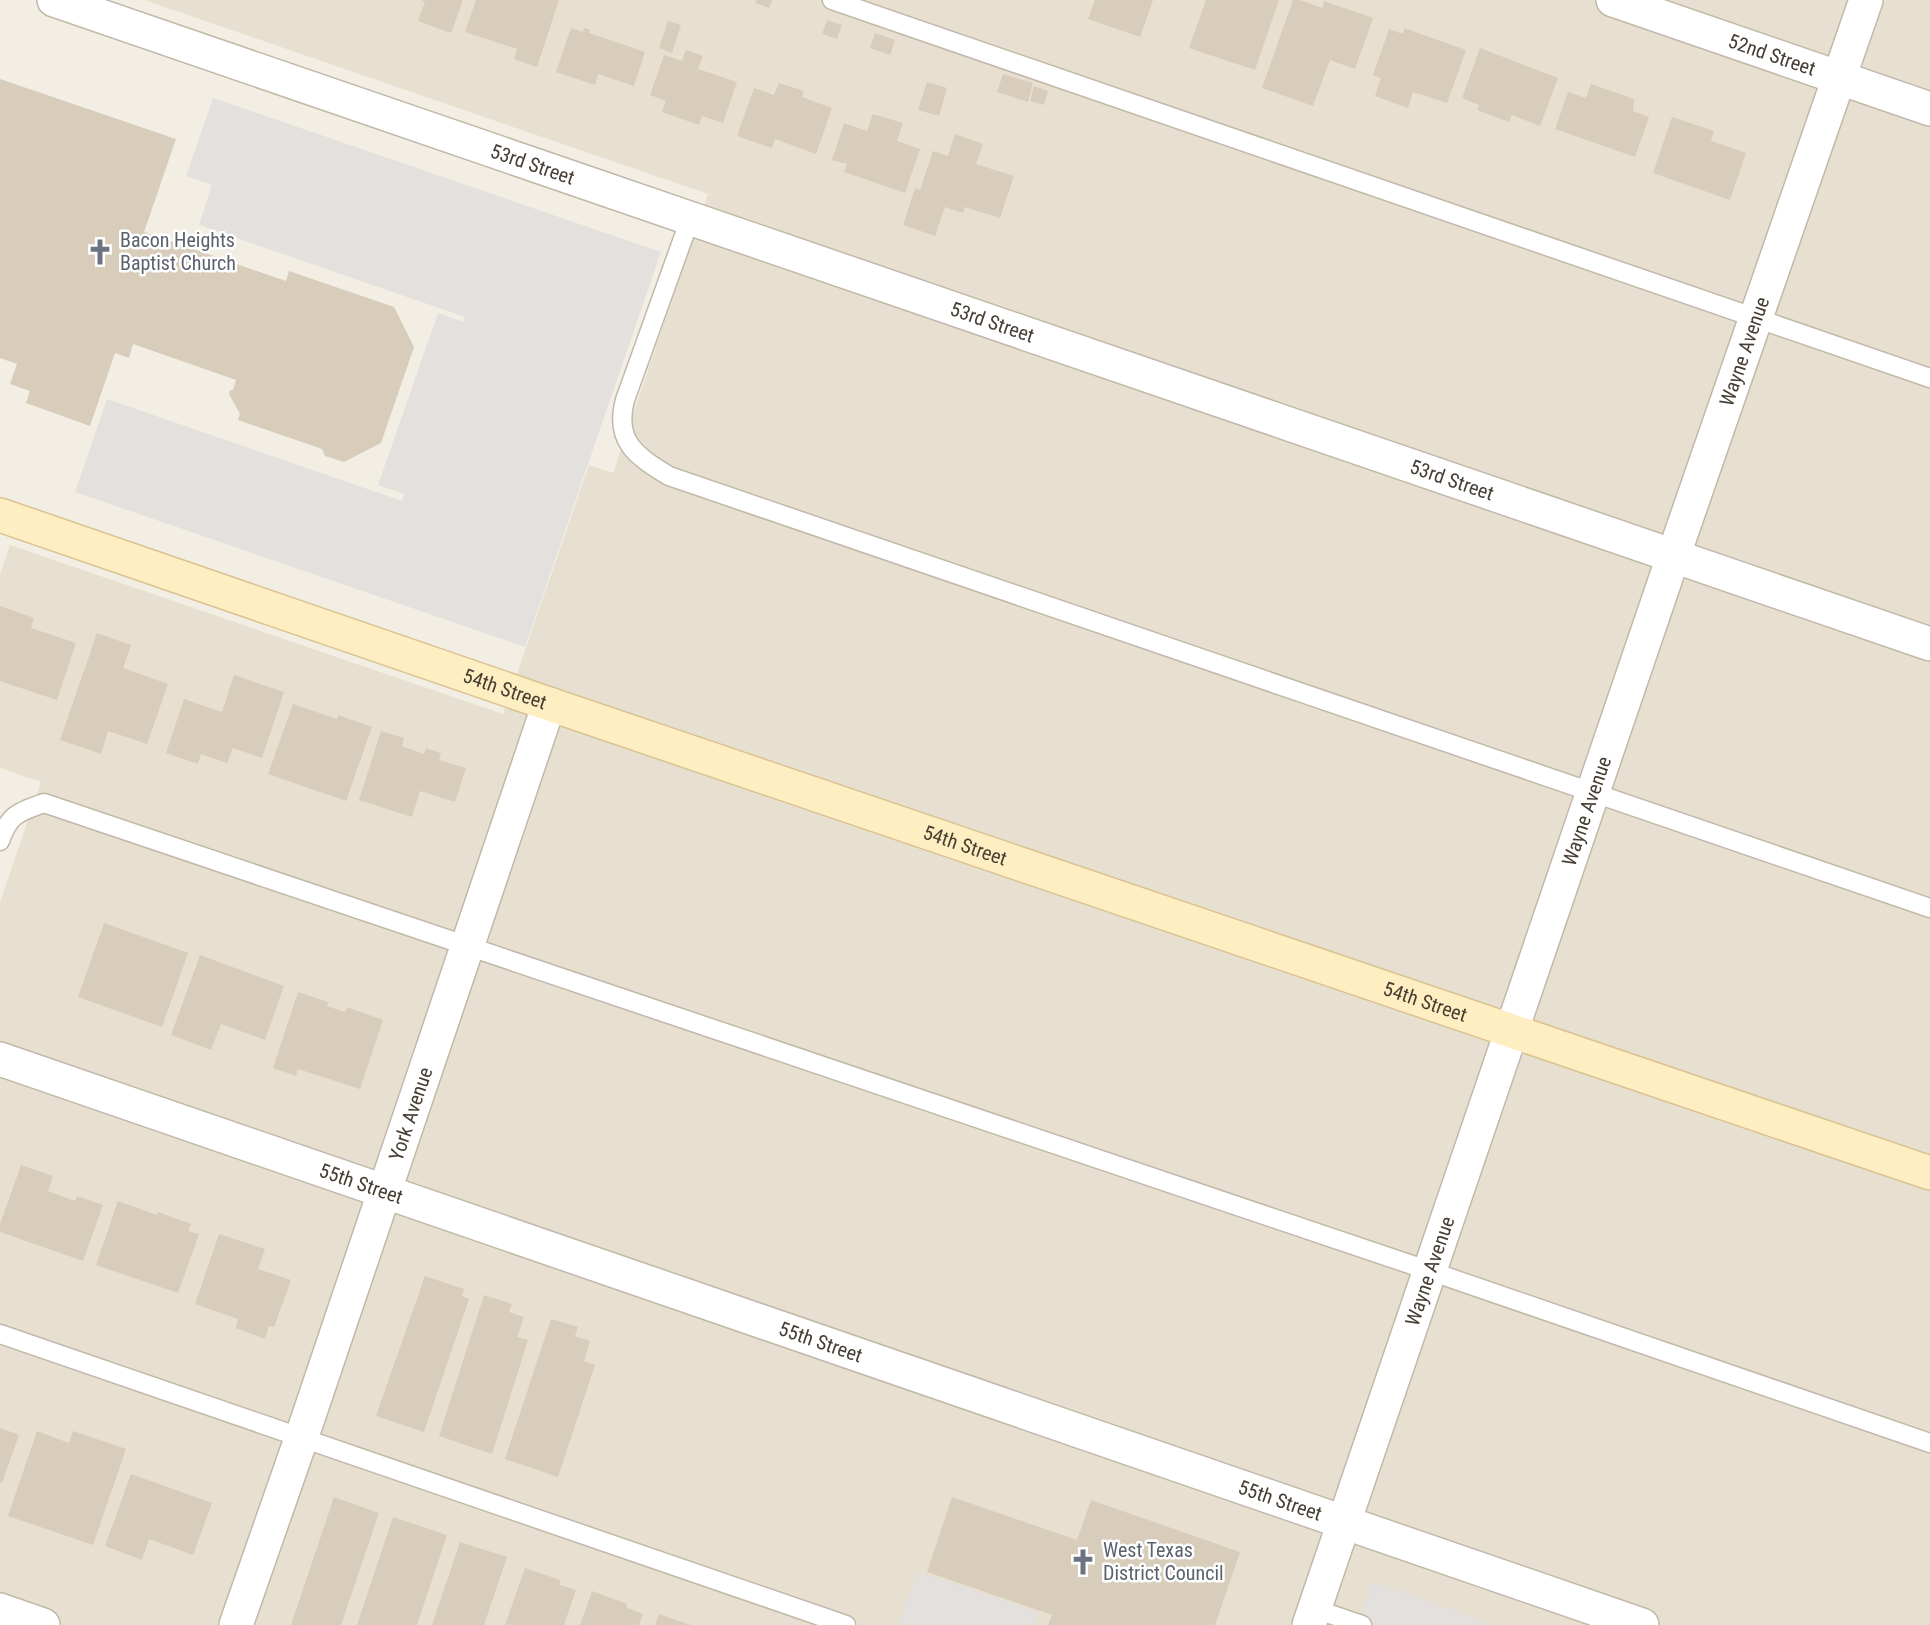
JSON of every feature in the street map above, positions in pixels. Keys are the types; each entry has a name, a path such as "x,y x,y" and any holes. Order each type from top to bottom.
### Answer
{"street":[{"name":"53rd Street","path":"54,0 1930,644"},
{"name":"52nd Street","path":"1613,0 1930,109"},
{"name":"Wayne Avenue","path":"1312,1617 1673,557 1866,0"},
{"name":"54th Street","path":"0,515 549,705 1930,1173"},
{"name":"York Avenue","path":"236,1625 549,705"},
{"name":"55th Street","path":"0,1059 1635,1624"},
{"path":"0,1610 43,1625"}],"lane":[{"path":"832,0 1930,378"},
{"path":"690,219 624,400 621,415 622,429 636,453 669,476 1930,908"},
{"path":"0,841 15,813 44,803 1430,1271 1930,1443"},
{"path":"0,1334 846,1625"},
{"path":"1312,1617 1362,1625"}],"shaded area":[{"path":"144,0 1930,0 1930,1625 0,1625 0,902 41,782 0,768 0,574 10,545 503,714 589,465 613,473 708,194"},
{"path":"213,98 661,252 525,647 75,492 107,399 402,501 404,494 378,485 438,313 463,322 465,317 199,225 212,185 186,176"},
{"path":"917,1571 1039,1613 1035,1625 898,1625"},
{"path":"1372,1582 1497,1625 1357,1625"}],"building":[{"path":"420,0 463,0 451,33 418,21 425,2"},
{"path":"476,0 559,0 537,67 514,59 517,49 465,32"},
{"path":"757,0 772,0 769,8 755,3"},
{"path":"1095,0 1153,0 1140,37 1088,19"},
{"path":"1206,0 1279,0 1255,70 1189,48"},
{"path":"1293,0 1300,0 1322,8 1324,1 1373,18 1355,69 1330,60 1313,106 1262,88"},
{"path":"827,20 842,25 837,39 822,34"},
{"path":"668,21 681,25 672,53 659,48"},
{"path":"571,28 583,32 584,28 590,30 589,33 645,52 634,86 598,74 595,85 556,72"},
{"path":"1404,28 1466,50 1447,103 1413,92 1408,108 1375,96 1381,78 1373,75 1389,29 1403,34"},
{"path":"875,33 895,40 890,55 870,48"},
{"path":"1480,48 1558,78 1540,126 1512,115 1509,122 1477,110 1479,105 1462,98"},
{"path":"686,50 703,56 698,69 737,82 723,123 702,116 699,125 662,112 666,101 650,95 664,55 682,61"},
{"path":"1003,74 1033,83 1028,102 997,92"},
{"name":"Bacon Heights Baptist Church","path":"0,79 176,139 144,232 286,281 289,271 394,307 414,347 381,443 344,462 325,456 322,449 238,420 240,414 229,394 236,380 133,344 129,358 115,353 90,426 26,403 30,391 10,384 17,364 0,358"},
{"path":"927,82 947,88 939,116 918,110"},
{"path":"779,83 804,91 802,97 832,108 816,154 775,139 772,148 737,136 754,88 774,95"},
{"path":"1591,84 1634,99 1633,111 1649,117 1635,157 1555,129 1568,92 1586,98"},
{"path":"1034,86 1048,91 1044,105 1030,101"},
{"path":"873,114 903,123 897,141 920,149 905,193 844,172 847,164 832,160 844,123 867,131"},
{"path":"1672,117 1714,131 1711,141 1746,153 1730,200 1653,173"},
{"path":"955,134 983,144 976,164 1014,176 1000,218 965,207 963,213 945,207 935,236 903,225 915,188 920,190 933,151 948,156"},
{"path":"0,606 34,618 31,628 76,643 57,700 0,681"},
{"path":"97,633 131,645 123,668 168,684 147,744 108,731 101,754 60,740"},
{"path":"234,675 284,692 262,758 233,748 227,763 201,754 198,764 166,753 184,699 222,712"},
{"path":"293,704 337,719 338,715 372,727 346,801 268,774"},
{"path":"381,731 404,738 402,746 424,754 426,748 441,753 439,760 466,768 455,802 420,791 412,817 359,800"},
{"path":"104,923 188,953 162,1027 78,997"},
{"path":"200,955 284,986 265,1040 221,1024 211,1050 171,1035"},
{"path":"298,992 328,1002 327,1006 345,1012 347,1007 383,1020 360,1089 298,1069 296,1076 273,1068"},
{"path":"21,1165 53,1176 48,1191 75,1201 77,1196 103,1205 83,1261 0,1232 0,1224"},
{"path":"118,1201 191,1224 188,1231 199,1234 178,1293 96,1265"},
{"path":"219,1234 265,1249 258,1269 291,1280 274,1327 269,1326 265,1339 236,1328 238,1319 195,1304"},
{"path":"425,1276 464,1289 462,1296 469,1299 424,1432 376,1416"},
{"path":"484,1295 512,1304 509,1312 524,1317 517,1337 528,1340 492,1454 439,1436"},
{"path":"551,1319 578,1327 575,1336 590,1341 584,1361 595,1365 558,1477 505,1459"},
{"path":"0,1428 19,1435 2,1483 0,1482"},
{"path":"37,1431 69,1443 73,1431 126,1449 93,1545 8,1516"},
{"path":"131,1474 212,1503 193,1555 149,1539 142,1560 105,1546"},
{"path":"334,1497 379,1513 341,1625 291,1625"},
{"name":"West Texas District Council","path":"952,1497 1077,1540 1091,1500 1240,1552 1215,1625 1048,1625 1052,1615 927,1572"},
{"path":"393,1517 447,1535 417,1625 357,1625"},
{"path":"460,1542 507,1557 484,1625 432,1625"},
{"path":"525,1568 560,1580 560,1585 576,1590 564,1625 505,1625"},
{"path":"592,1591 627,1604 627,1608 643,1614 639,1625 580,1625"},
{"path":"659,1614 691,1625 655,1625"}],"place":[{"name":"Bacon Heights Baptist Church","path":"100,252"},
{"name":"West Texas District Council","path":"1083,1562"}]}
